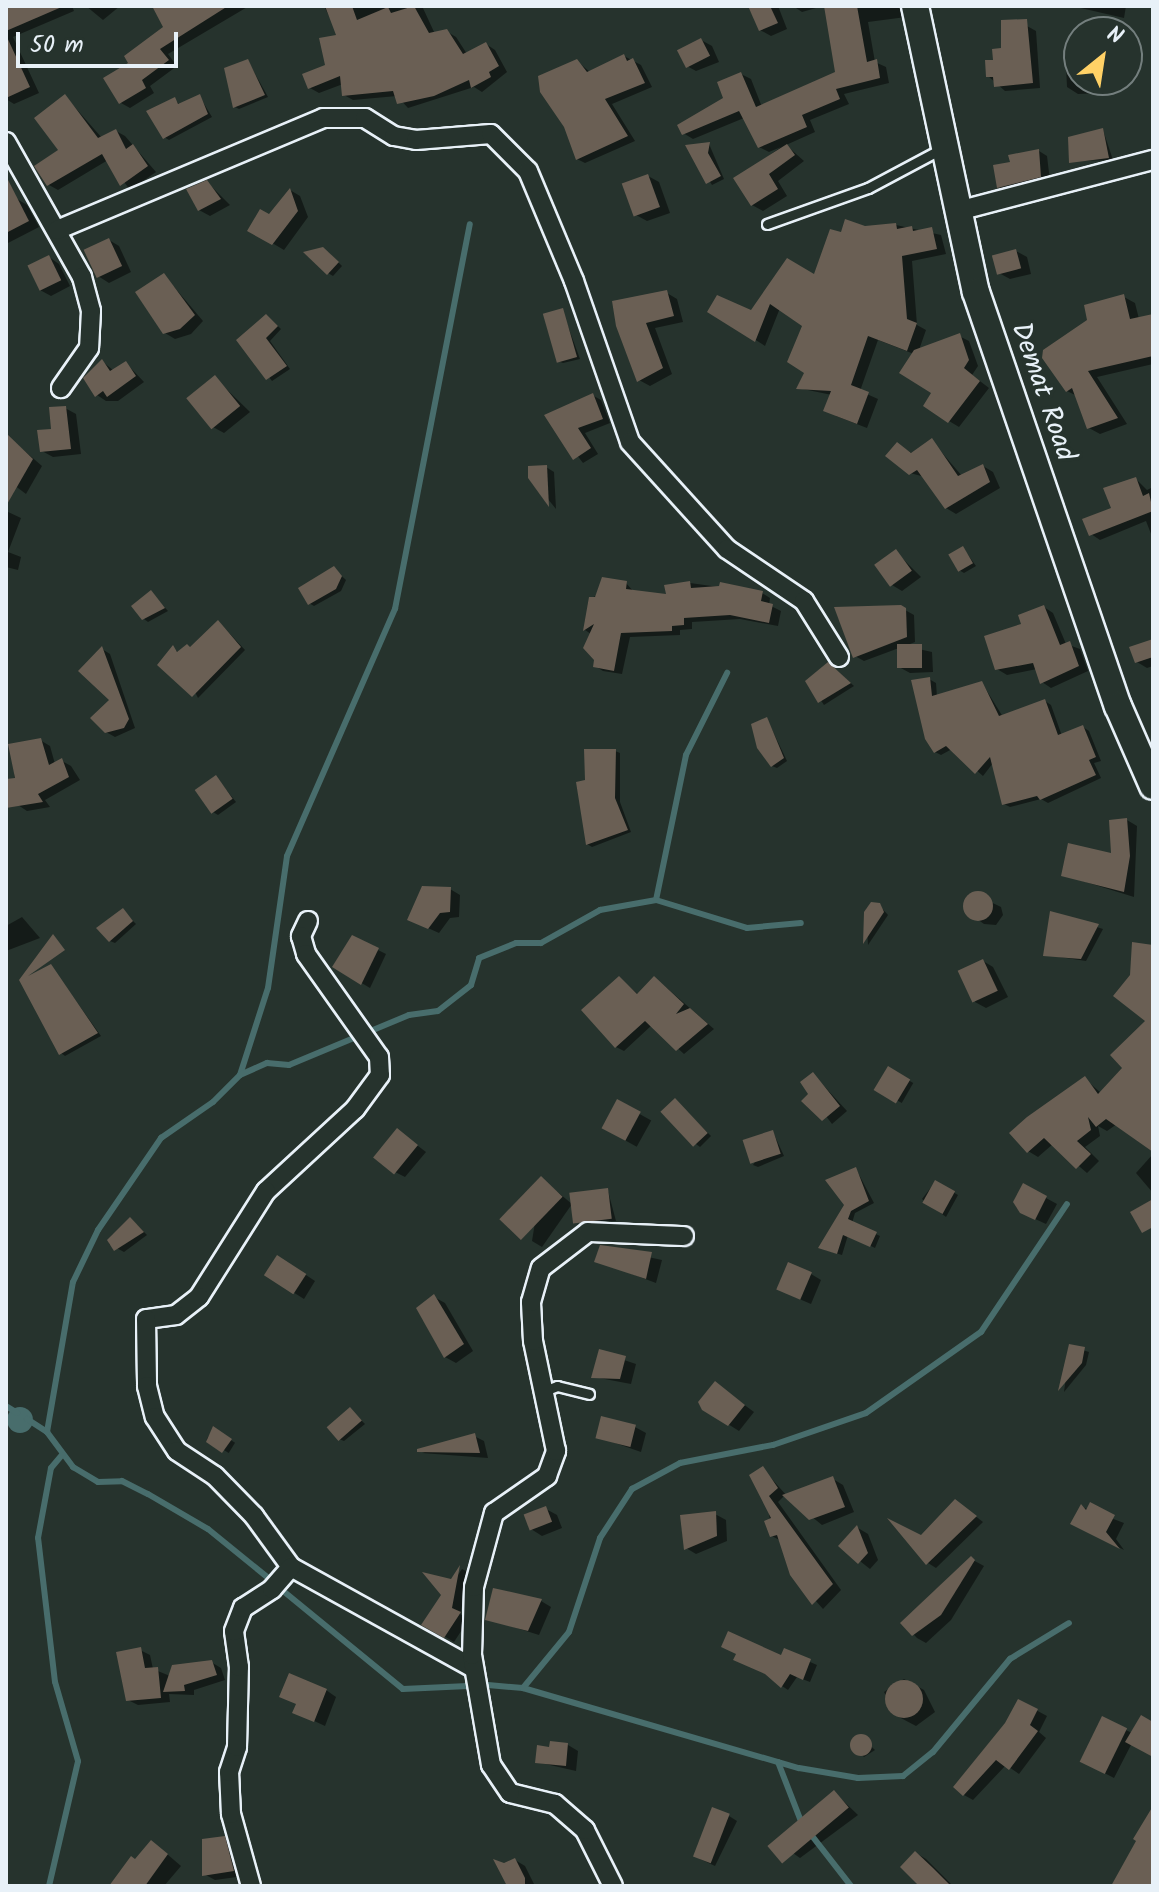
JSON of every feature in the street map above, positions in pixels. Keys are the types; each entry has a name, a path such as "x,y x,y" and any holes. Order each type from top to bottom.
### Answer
{"street":[{"name":"Demat Road","path":"915,6 958,211 1004,382 1118,706 1153,786"},
{"path":"57,230 323,118 365,118 394,136 416,140 491,134 528,171 574,281 614,408 637,452 727,549 804,601 839,657"},
{"path":"6,142 82,277 93,334 89,348 61,388"},
{"path":"958,211 1153,160"},
{"path":"308,921 301,936 306,954 379,1057 375,1088 266,1191 199,1297 176,1315 146,1319 147,1386 155,1417 177,1451 215,1476 254,1516 291,1567 352,1597 439,1653 473,1668"},
{"path":"613,1886 585,1830 555,1804 518,1798 504,1788 486,1747 473,1668 474,1587 494,1513 536,1487 553,1465 556,1436 544,1391 531,1302 541,1268 588,1232 684,1236"},
{"path":"251,1886 247,1857 231,1814 229,1772 237,1747 239,1667 234,1631 243,1608 272,1589 291,1567"}],"lane":[{"path":"767,224 868,188 944,148"},
{"path":"544,1391 557,1386 589,1394"}],"water":[{"path":"20,1407 29,1411 33,1420 29,1429 20,1433 11,1429 7,1420 11,1411"}],"building":[{"path":"6,6 64,6 6,31"},
{"path":"152,6 228,6 160,49 169,60 142,80 146,88 119,104 103,78 128,63 124,56 163,27"},
{"path":"325,6 352,6 357,20 388,7 391,13 414,6 429,33 447,29 463,54 486,42 499,66 489,72 491,77 471,88 469,80 434,96 397,104 393,91 342,96 340,76 308,89 302,74 325,65 319,38 336,35"},
{"path":"748,6 770,6 778,23 759,31"},
{"path":"824,6 857,6 867,62 877,59 880,78 836,89 840,99 802,115 807,127 758,148 739,111 682,135 677,125 723,98 717,82 741,72 756,107 835,72"},
{"path":"1027,19 1033,83 994,87 993,77 986,77 985,60 993,60 992,49 1001,48 1001,20"},
{"path":"6,35 30,87 6,98"},
{"path":"701,38 710,56 686,68 677,50"},
{"path":"624,54 627,61 633,58 645,83 605,99 628,136 576,160 564,127 540,92 538,76 577,59 587,72"},
{"path":"248,59 265,95 233,108 224,68"},
{"path":"65,94 98,138 116,129 126,149 133,144 148,166 120,186 102,154 47,186 34,166 58,150 34,118"},
{"path":"200,94 208,114 163,139 146,111 175,97 178,104"},
{"path":"1103,128 1109,158 1069,163 1068,137"},
{"path":"710,142 708,153 721,176 706,184 685,145"},
{"path":"787,144 795,155 769,174 778,189 751,206 733,178"},
{"path":"1039,149 1041,177 997,188 993,165 1010,162 1008,155"},
{"path":"648,174 660,207 634,216 622,184"},
{"path":"6,176 29,221 6,233"},
{"path":"207,180 221,199 198,211 186,189"},
{"path":"290,188 298,211 272,245 247,231 260,209 269,214"},
{"path":"845,219 865,226 896,223 897,229 912,226 913,231 932,227 937,249 902,256 907,319 917,323 907,351 868,336 851,385 869,392 857,424 823,411 831,391 796,389 804,373 787,362 802,326 770,304 755,342 707,312 717,295 751,310 787,258 814,274 830,229 841,232"},
{"path":"109,238 122,266 97,278 84,250"},
{"path":"323,247 339,262 327,275 303,252"},
{"path":"1016,249 1021,268 997,275 992,255"},
{"path":"49,255 61,280 40,291 27,266"},
{"path":"164,273 195,315 180,329 163,334 135,292"},
{"path":"667,290 674,316 646,323 663,368 637,382 616,326 612,301"},
{"path":"1124,294 1130,319 1153,314 1153,356 1088,371 1118,418 1087,429 1072,388 1066,392 1042,358 1043,350 1087,320 1084,305"},
{"path":"563,308 577,357 557,363 543,314"},
{"path":"266,314 278,326 266,338 287,366 266,380 236,340"},
{"path":"960,333 969,360 964,368 980,381 948,423 923,406 931,393 899,373 914,350"},
{"path":"102,359 110,371 126,361 136,376 107,397 103,391 95,397 83,378"},
{"path":"215,375 240,406 211,429 186,398"},
{"path":"593,393 603,419 578,428 591,448 573,460 544,415"},
{"path":"66,406 71,449 40,452 37,430 51,429 49,407"},
{"path":"6,433 33,459 6,506"},
{"path":"932,438 958,476 983,464 990,482 945,509 917,470 909,475 885,456 897,442 911,453"},
{"path":"547,465 549,507 528,478 528,466"},
{"path":"1136,477 1143,496 1149,493 1153,511 1089,536 1082,519 1111,508 1103,488"},
{"path":"963,546 973,563 958,572 948,554"},
{"path":"896,549 912,571 890,587 874,565"},
{"path":"334,566 342,576 336,589 308,605 298,588"},
{"path":"602,577 627,581 626,589 666,594 664,585 690,581 691,588 719,586 720,582 763,591 761,601 773,604 769,623 730,615 684,618 684,625 672,626 672,631 621,633 614,671 593,667 594,660 583,648 594,624 583,631 589,597 595,597"},
{"path":"151,590 165,608 142,620 131,606"},
{"path":"901,605 906,608 907,637 853,658 834,607"},
{"path":"1044,605 1060,645 1070,641 1079,666 1040,684 1033,663 995,670 984,636 1021,624 1018,615"},
{"path":"218,620 241,647 192,697 157,665 173,645 177,652 187,644 190,647"},
{"path":"1153,639 1153,657 1135,663 1129,647"},
{"path":"897,644 922,644 922,668 897,668"},
{"path":"102,646 129,719 124,728 105,733 90,718 109,700 78,671"},
{"path":"828,662 851,683 818,703 805,681"},
{"path":"930,677 932,696 982,681 999,716 1045,699 1058,735 1083,725 1096,757 1089,760 1096,775 1040,800 1037,796 1002,805 990,757 975,774 946,746 934,753 925,739 911,680"},
{"path":"767,717 784,758 771,767 757,748 751,724"},
{"path":"41,738 49,765 62,758 69,777 38,794 43,802 6,808 6,779 15,778 8,744"},
{"path":"584,749 616,749 615,798 628,830 586,845 576,782 585,780"},
{"path":"216,775 233,799 211,814 195,790"},
{"path":"1127,818 1130,856 1124,892 1061,876 1068,843 1111,853 1109,820"},
{"path":"422,886 451,887 450,912 440,913 428,929 407,920"},
{"path":"978,891 989,895 993,906 989,917 978,921 967,917 963,906 967,895"},
{"path":"871,902 880,903 884,912 863,944 864,912"},
{"path":"123,908 133,921 109,942 96,928"},
{"path":"1050,911 1099,924 1081,959 1043,956"},
{"path":"53,934 65,950 28,976 51,964 98,1033 59,1055 19,980"},
{"path":"352,935 379,948 361,985 332,967"},
{"path":"1132,942 1153,945 1153,1152 1106,1119 1096,1127 1088,1117 1091,1130 1077,1141 1091,1154 1076,1169 1044,1138 1027,1153 1009,1133 1085,1076 1098,1094 1122,1068 1110,1055 1145,1021 1113,996 1130,975"},
{"path":"983,959 998,991 972,1003 958,971"},
{"path":"619,976 637,994 654,976 684,1004 676,1014 690,1008 708,1024 676,1051 645,1021 615,1048 581,1010"},
{"path":"888,1066 910,1079 896,1103 874,1090"},
{"path":"813,1072 840,1106 822,1121 801,1101 808,1094 800,1082"},
{"path":"675,1098 708,1133 693,1147 660,1112"},
{"path":"617,1099 641,1112 625,1141 602,1128"},
{"path":"397,1128 418,1145 394,1175 373,1158"},
{"path":"773,1130 781,1154 750,1164 743,1140"},
{"path":"856,1167 869,1201 851,1211 848,1219 877,1232 870,1247 843,1235 837,1254 818,1248 844,1205 825,1180"},
{"path":"541,1176 563,1197 521,1240 499,1219"},
{"path":"935,1180 955,1191 943,1214 922,1203"},
{"path":"1023,1183 1047,1196 1035,1220 1020,1213 1013,1202"},
{"path":"608,1188 612,1219 573,1224 569,1193"},
{"path":"1153,1199 1153,1227 1142,1233 1130,1212"},
{"path":"130,1217 144,1232 114,1251 107,1240"},
{"path":"600,1245 652,1252 646,1279 594,1262"},
{"path":"277,1255 306,1274 293,1294 264,1275"},
{"path":"788,1262 812,1272 800,1300 776,1290"},
{"path":"434,1294 464,1344 444,1358 416,1308"},
{"path":"1069,1344 1085,1347 1082,1363 1058,1391"},
{"path":"599,1349 626,1356 620,1379 591,1378"},
{"path":"715,1381 745,1405 728,1426 702,1410 698,1402"},
{"path":"350,1407 362,1421 338,1441 327,1427"},
{"path":"601,1416 636,1425 630,1447 595,1438"},
{"path":"213,1426 232,1439 222,1453 206,1442"},
{"path":"475,1433 480,1453 417,1452 417,1449"},
{"path":"763,1466 778,1488 769,1496 833,1584 812,1605 790,1575 777,1535 770,1537 764,1521 771,1518 749,1475"},
{"path":"833,1476 845,1507 809,1520 782,1495"},
{"path":"955,1499 977,1516 926,1565 887,1518 921,1535"},
{"path":"1090,1502 1115,1515 1106,1532 1120,1549 1070,1524 1081,1504 1086,1510"},
{"path":"546,1506 552,1522 530,1530 524,1515"},
{"path":"716,1511 717,1536 684,1550 680,1515"},
{"path":"857,1525 868,1553 858,1564 838,1546"},
{"path":"971,1556 975,1560 941,1615 912,1636 900,1623"},
{"path":"460,1565 452,1608 461,1612 444,1638 421,1625 441,1595 422,1572 451,1579"},
{"path":"493,1588 542,1599 528,1631 485,1620"},
{"path":"728,1631 781,1655 784,1648 811,1659 803,1680 790,1674 781,1688 765,1674 733,1660 736,1654 721,1647"},
{"path":"141,1647 145,1668 158,1667 161,1698 126,1701 116,1652"},
{"path":"212,1660 217,1675 184,1685 185,1691 163,1692 172,1665"},
{"path":"289,1673 327,1689 314,1722 292,1713 296,1704 279,1697"},
{"path":"904,1680 918,1685 923,1699 918,1713 904,1718 890,1713 885,1699 890,1685"},
{"path":"1018,1699 1038,1709 1030,1725 1038,1731 1009,1770 996,1760 963,1796 953,1787 1005,1723"},
{"path":"1141,1715 1153,1722 1153,1757 1125,1742"},
{"path":"1102,1716 1127,1728 1105,1774 1080,1762"},
{"path":"861,1734 869,1737 872,1745 869,1753 861,1756 853,1753 850,1745 853,1737"},
{"path":"550,1741 568,1743 566,1766 535,1763 537,1745 549,1747"},
{"path":"834,1790 849,1808 782,1864 767,1846"},
{"path":"1153,1806 1153,1886 1111,1886 1136,1841 1133,1839"},
{"path":"712,1807 730,1814 711,1863 693,1856"},
{"path":"225,1836 234,1871 202,1876 202,1839"},
{"path":"151,1840 168,1854 145,1886 109,1886 131,1856 135,1859"},
{"path":"915,1851 951,1886 919,1886 900,1867"},
{"path":"515,1858 525,1878 525,1886 507,1886 493,1859 504,1863"}],"waterway":[{"path":"240,1075 268,988 287,856 395,609 470,224"},
{"path":"656,900 686,755 727,673"},
{"path":"47,1432 73,1282 98,1230 161,1138 213,1102 240,1075 267,1063 289,1065 409,1015 438,1011 471,985 479,958 516,943 541,943 600,910 656,900 747,928 801,923"},
{"path":"488,1685 523,1688 569,1632 600,1538 632,1489 680,1463 773,1445 866,1413 981,1332 1067,1204"},
{"path":"6,1406 17,1413"},
{"path":"27,1419 47,1432 73,1467 98,1482 122,1481 148,1494 208,1529 267,1577"},
{"path":"49,1886 78,1761 55,1682 38,1538 51,1468 62,1455"},
{"path":"282,1590 403,1689 468,1686"},
{"path":"523,1688 799,1768 858,1778 903,1776 933,1752 1010,1659 1069,1623"},
{"path":"778,1762 802,1824"},
{"path":"809,1832 851,1886"}]}
